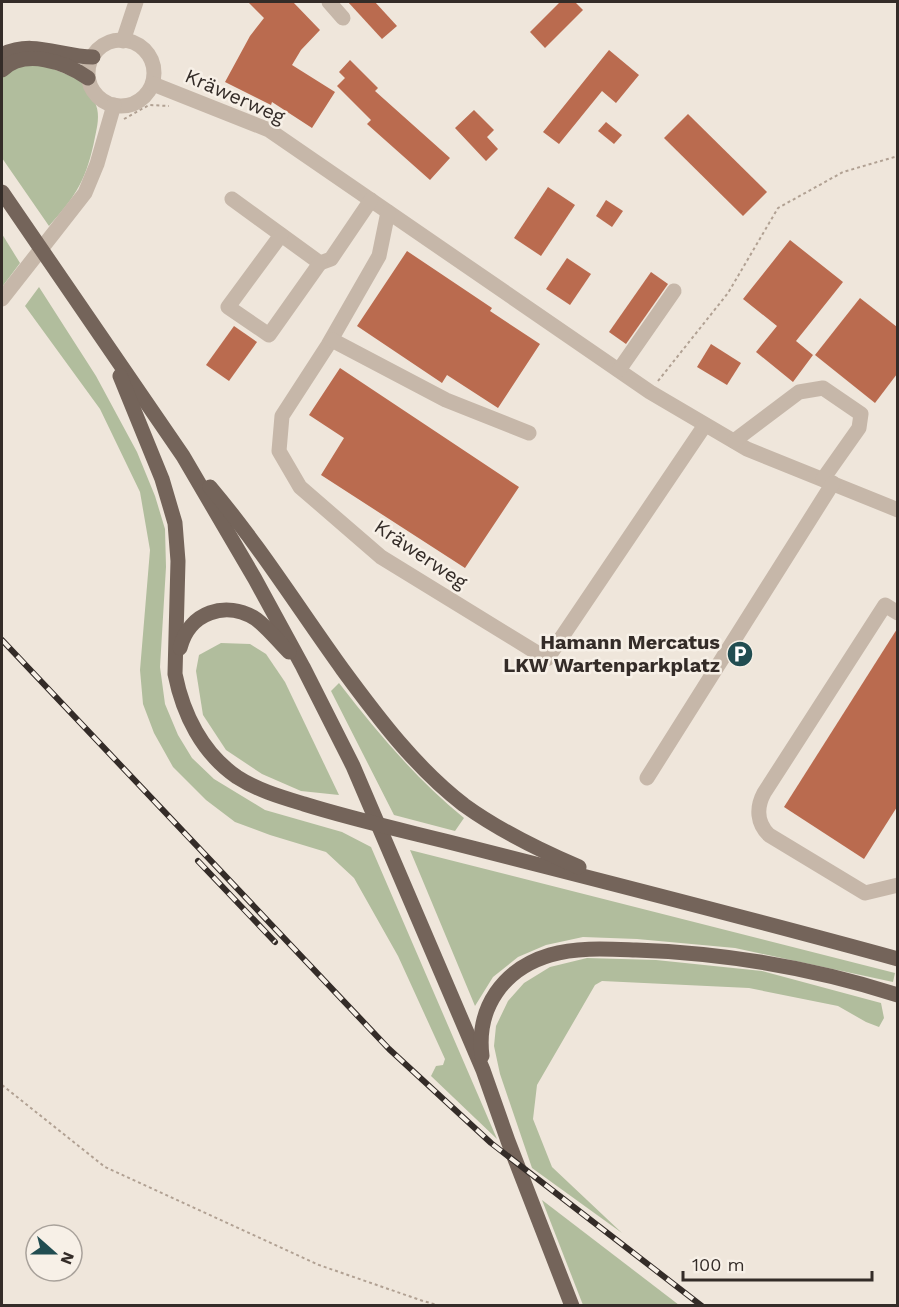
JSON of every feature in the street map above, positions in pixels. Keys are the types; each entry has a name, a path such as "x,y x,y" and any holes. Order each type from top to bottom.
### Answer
{"main road":[{"path":"2,55 18,48 35,48 93,57"},
{"path":"2,70 11,63 39,59 63,64 88,78"},
{"path":"2,192 183,456 303,667 353,766 483,1070 572,1305"},
{"path":"109,349 162,479 175,523 178,561 175,674 178,692 195,732 225,768 251,785 267,792 329,812 897,959"},
{"path":"183,456 238,521 369,706 391,734 432,776 463,804 516,838 545,853 629,888"},
{"path":"175,674 182,640 187,629 203,615 224,609 245,614 261,624 303,667"},
{"path":"483,1070 480,1040 482,1024 493,996 508,979 525,966 550,955 564,952 637,950 725,957 808,971 897,995"}],"street":[{"path":"123,41 136,2"},
{"path":"329,2 343,18"},
{"path":"123,41 139,46 151,58 154,67 153,84 146,95 134,103 114,105 102,100 95,93 88,78 88,71 97,52 109,43 123,41"},
{"name":"Kräwerweg","path":"153,84 269,130 650,392 747,450 897,510"},
{"path":"2,299 85,193 97,164 114,105"},
{"path":"232,199 320,263"},
{"path":"281,235 228,307 269,336 320,263 331,259 371,200"},
{"name":"Kräwerweg","path":"388,212 379,256 332,340 282,416 279,451 300,487 381,557 548,659 705,424"},
{"path":"619,370 674,291"},
{"path":"332,340 446,400 529,433"},
{"path":"647,778 859,429 861,414 823,388 799,392 734,441"},
{"path":"897,613 885,605 764,793 758,810 763,828 769,835 865,893 897,885"}],"path":[{"path":"123,119 149,105 175,106"},
{"path":"650,392 728,293 778,208 843,172 897,156"},
{"path":"2,1085 105,1167 319,1265 423,1302 441,1305"}],"green space":[{"path":"36,62 83,81 95,102 98,113 92,151 80,185 49,226 2,158 2,76 6,71"},
{"path":"2,234 20,263 2,287"},
{"path":"39,287 96,376 137,452 155,496 165,529 166,567 160,667 165,704 178,735 192,758 214,779 265,810 342,832 371,847 497,1139 431,1076 436,1066 443,1065 445,1059 398,956 354,878 326,852 235,822 206,800 173,767 154,733 143,704 140,670 150,550 140,492 100,409 25,306"},
{"path":"221,643 250,644 266,654 285,682 339,795 301,791 262,774 226,750 203,715 196,671 199,655"},
{"path":"339,683 398,754 464,818 455,831 394,815 331,691"},
{"path":"410,850 895,973 893,982 735,948 637,939 583,937 546,945 518,957 493,977 475,1006"},
{"path":"587,958 656,960 762,971 881,1003 884,1018 879,1027 838,1006 749,988 602,981 595,985 537,1085 533,1119 552,1167 622,1233 532,1168 500,1074 494,1046 496,1026 508,1001 524,983 550,967"},
{"path":"542,1200 679,1305 583,1305"}],"building":[{"path":"248,2 293,2 320,30 301,50 292,65 335,92 312,128 272,102 271,105 225,82 250,36 264,18"},
{"path":"348,2 375,2 397,26 382,39"},
{"path":"560,2 575,2 583,10 545,48 530,32"},
{"path":"609,50 639,75 616,103 602,91 559,144 543,132"},
{"path":"350,60 378,88 375,91 450,158 430,180 367,124 371,120 337,86 345,78 339,72"},
{"path":"474,110 494,130 487,137 498,149 486,161 455,128"},
{"path":"688,114 767,192 743,216 664,138"},
{"path":"606,122 622,135 614,144 598,131"},
{"path":"548,187 575,205 541,256 514,238"},
{"path":"606,200 623,211 612,227 596,216"},
{"path":"790,240 843,282 796,341 813,355 793,382 756,352 777,326 743,299"},
{"path":"407,251 492,308 490,311 540,344 498,408 447,375 442,383 357,326"},
{"path":"567,258 591,274 570,305 546,289"},
{"path":"651,272 668,284 626,344 609,332"},
{"path":"860,298 897,327 897,374 875,403 815,355"},
{"path":"234,326 257,342 229,381 206,365"},
{"path":"711,344 741,363 727,385 697,367"},
{"path":"340,368 519,487 465,568 321,475 344,438 309,415"},
{"path":"897,629 897,807 864,859 784,807"}],"railway":[{"path":"2,640 389,1049 491,1143 702,1306"},
{"path":"198,861 275,942"}],"place":[{"name":"Hamann Mercatus LKW Wartenparkplatz","path":"740,654"}]}
